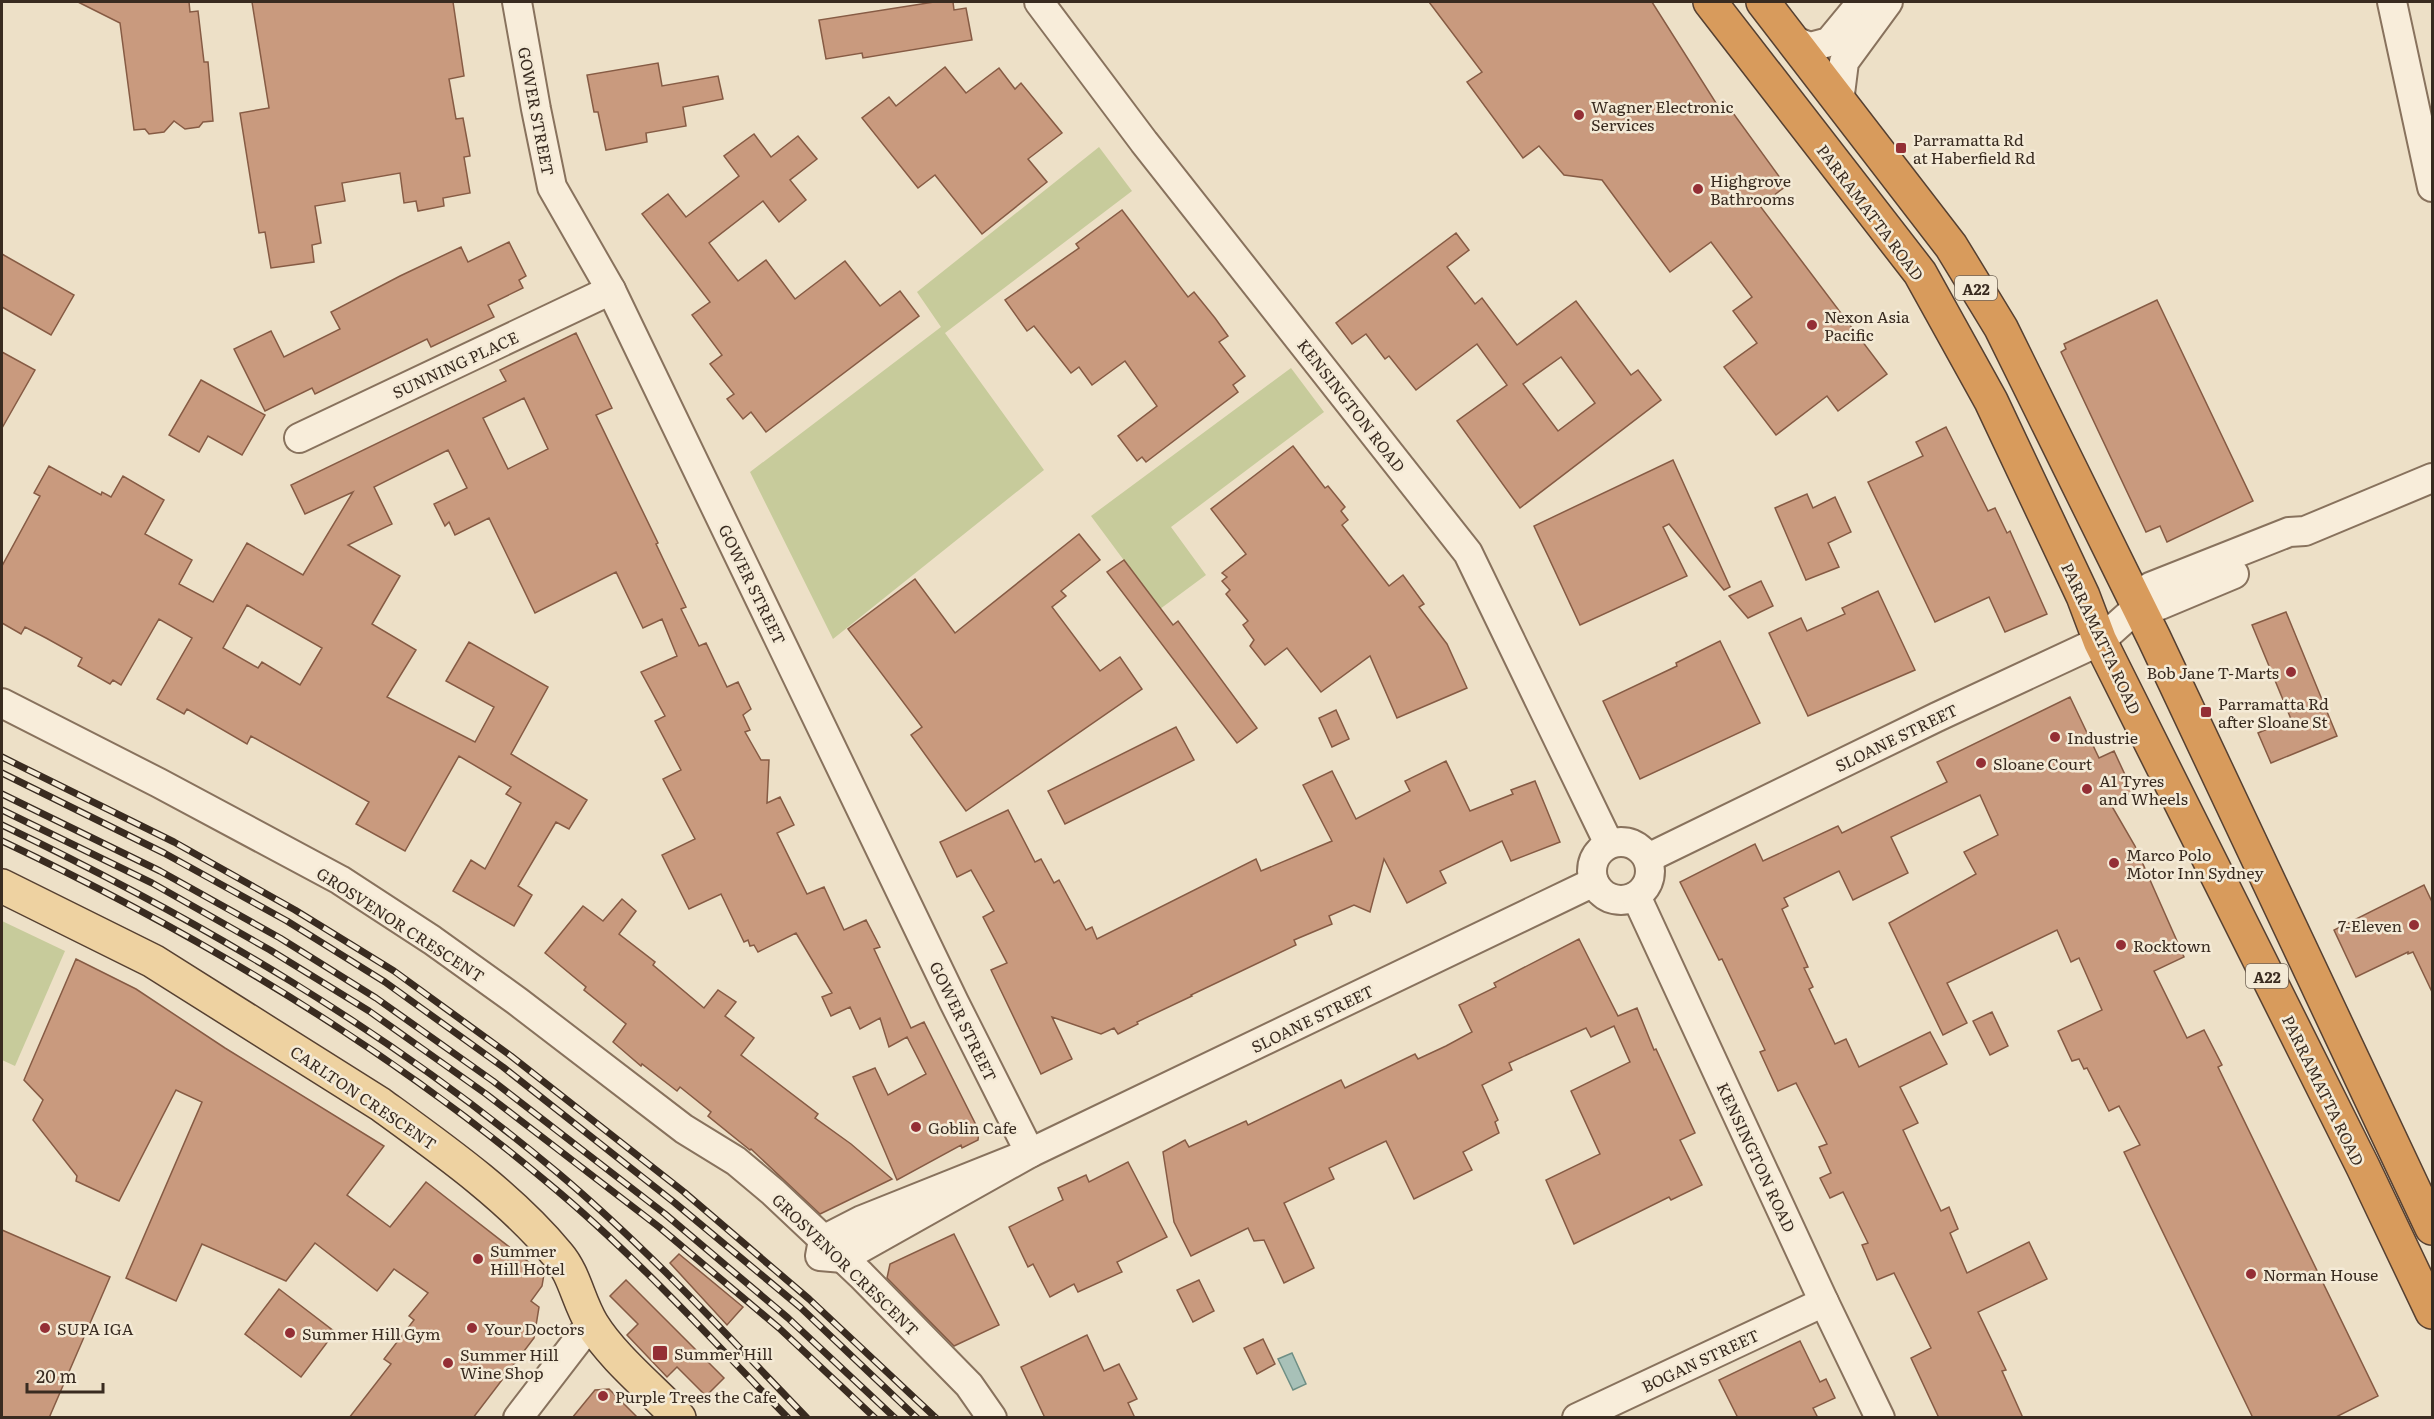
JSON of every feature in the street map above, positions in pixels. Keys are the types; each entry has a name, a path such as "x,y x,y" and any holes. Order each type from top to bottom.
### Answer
{"highway":[{"name":"PARRAMATTA ROAD","path":"1710,2 1920,273 1991,401 2083,596 2100,641 2433,1312"},
{"name":"A22","path":"1763,2 1951,246 2001,328 2138,607 2433,1228"}],"main road":[{"name":"CARLTON CRESCENT","path":"2,886 153,961 413,1128 487,1187 550,1246 568,1269 591,1323 619,1356 680,1418"}],"street":[{"name":"GOWER STREET","path":"517,2 552,187 611,290 954,1002 1030,1153"},
{"name":"KENSINGTON ROAD","path":"1039,2 1151,151 1468,553 1609,844"},
{"path":"1792,40 1810,46 1829,42 1862,2"},
{"path":"1839,102 1844,62 1888,2"},
{"path":"2392,2 2433,187"},
{"name":"SUNNING PLACE","path":"299,438 611,290"},
{"name":"SLOANE STREET","path":"1648,858 1937,717 2100,641 2138,607 2150,587 2289,532 2305,531 2433,478"},
{"name":"GROSVENOR CRESCENT","path":"2,703 159,783 340,880 432,940 517,1001 684,1129 736,1161 773,1192 829,1252 849,1288 958,1395 990,1418"},
{"path":"1627,842 1642,850 1648,858 1650,875 1648,884 1636,896 1627,900 1617,900 1600,891 1594,882 1592,865 1596,856 1609,844 1627,842"},
{"name":"SLOANE STREET","path":"829,1252 862,1220 1030,1153 1594,882"},
{"name":"KENSINGTON ROAD","path":"1636,896 1880,1418"},
{"name":"BOGAN STREET","path":"1577,1418 1824,1302"},
{"path":"519,1418 591,1323"}],"green space":[{"path":"1099,147 1132,191 945,333 1044,470 833,639 750,472 941,327 917,292"},
{"path":"1291,368 1324,412 1171,527 1206,575 1160,609 1091,516"},
{"path":"2,921 65,951 15,1066 2,1060"}],"water":[{"path":"1292,1353 1306,1384 1293,1390 1278,1359"}],"building":[{"path":"78,2 189,2 190,12 198,11 204,62 208,62 213,121 203,122 199,127 185,129 174,121 164,132 149,134 145,129 134,130 120,23"},
{"path":"252,2 453,2 464,76 449,79 456,119 463,118 470,156 464,157 470,193 443,198 444,206 418,211 416,201 404,203 400,173 342,183 345,201 315,206 321,243 312,245 314,262 271,268 265,232 259,233 240,113 269,108"},
{"path":"934,2 953,2 954,10 966,8 972,40 863,58 862,53 826,59 819,20"},
{"path":"1429,2 1652,2 1721,111 1728,106 1786,186 1760,206 1887,374 1838,411 1827,396 1776,435 1724,367 1757,343 1733,311 1752,297 1711,242 1670,272 1602,180 1564,175 1539,146 1523,158 1467,82 1482,72"},
{"path":"658,63 662,86 718,76 723,99 683,107 686,126 646,133 647,142 606,150 598,112 594,112 587,75"},
{"path":"945,67 966,93 999,68 1015,89 1021,83 1062,133 1028,159 1047,182 982,234 935,175 918,188 862,118 889,97 896,106"},
{"path":"754,134 771,157 798,136 817,159 790,180 806,200 779,222 763,201 709,243 738,281 766,260 795,299 845,261 880,306 900,291 919,316 766,432 751,412 743,419 727,399 734,394 710,364 722,355 692,315 710,302 642,214 668,194 686,217 739,176 724,156"},
{"path":"1122,210 1188,297 1194,292 1215,318 1228,336 1219,342 1245,376 1233,385 1238,392 1146,462 1142,457 1137,461 1118,436 1157,406 1125,361 1092,385 1079,367 1071,373 1034,326 1027,331 1005,300 1079,248 1076,244"},
{"path":"1456,233 1469,250 1447,267 1475,304 1482,298 1517,345 1576,301 1631,375 1638,370 1661,400 1520,508 1457,421 1507,385 1477,344 1416,390 1389,356 1385,359 1366,334 1352,344 1336,323","holes":["1561,357 1595,403 1558,431 1523,384"]},
{"path":"509,242 526,276 519,280 523,288 488,305 494,317 431,347 427,339 315,394 312,388 265,411 234,349 271,331 284,357 340,329 331,312 400,276 461,247 468,262"},
{"path":"2,254 74,295 51,335 2,307"},
{"path":"2157,300 2253,501 2167,542 2160,526 2146,532 2061,352 2066,349 2064,344"},
{"path":"576,333 612,408 596,415 658,543 656,544 686,607 681,609 699,646 706,643 727,687 738,682 751,709 743,715 750,730 745,732 761,760 769,760 767,803 780,797 794,825 777,833 807,894 824,887 844,930 866,920 880,947 874,949 911,1028 924,1022 979,1131 978,1140 962,1148 961,1145 897,1180 853,1077 875,1068 888,1095 926,1074 907,1037 889,1047 880,1018 860,1029 850,1007 831,1016 822,997 832,993 796,933 758,952 754,945 750,946 748,940 744,942 721,894 689,909 662,855 695,839 663,779 681,770 655,721 665,716 641,672 677,656 662,619 643,628 616,572 535,613 489,518 455,535 449,522 445,526 434,504 467,488 448,450 374,487 392,524 348,545 400,576 372,624 416,650 387,697 475,742 494,707 446,681 469,642 548,687 511,754 587,800 569,829 556,822 518,886 532,895 514,926 453,891 471,860 485,869 521,803 506,794 511,787 459,756 405,851 356,824 369,802 251,736 247,744 187,709 184,714 157,699 192,638 159,619 121,685 113,680 110,684 78,666 82,658 25,627 21,634 2,623 2,566 40,496 34,493 49,466 101,495 102,492 111,497 123,476 164,500 145,534 192,560 179,584 213,602 247,543 303,575 353,492 305,514 291,485 506,381 500,370","holes":["524,398 548,449 508,469 483,418","247,605 322,648 300,685 262,662 258,668 223,648"]},
{"path":"2,352 35,370 2,428"},
{"path":"201,380 265,415 242,455 208,436 199,452 169,435"},
{"path":"1946,427 1988,511 1995,508 2007,533 2010,531 2047,614 2005,632 1989,597 1935,622 1868,482 1923,456 1916,442"},
{"path":"1293,446 1325,488 1328,486 1345,507 1341,511 1348,520 1342,525 1389,586 1403,575 1424,604 1419,607 1447,644 1467,688 1397,718 1370,656 1321,692 1287,648 1265,665 1250,646 1254,640 1243,625 1248,621 1226,594 1230,590 1222,581 1227,577 1222,573 1246,554 1211,509"},
{"path":"1673,460 1730,587 1724,590 1669,524 1663,527 1687,576 1580,625 1534,526"},
{"path":"1807,494 1813,508 1835,497 1851,532 1828,543 1839,567 1806,580 1775,508"},
{"path":"1079,534 1100,560 1061,591 1066,596 1052,607 1100,671 1120,657 1142,689 966,811 911,735 922,727 848,629 915,579 955,633"},
{"path":"1124,560 1173,625 1178,621 1257,728 1237,743 1107,572"},
{"path":"1761,581 1773,606 1748,618 1729,596"},
{"path":"1878,591 1915,670 1808,716 1769,633 1801,618 1807,631 1845,614 1842,608"},
{"name":"Bob Jane T-Marts","path":"2286,612 2337,736 2271,763 2258,733 2291,719 2252,625"},
{"path":"1720,641 1760,723 1640,779 1603,701 1677,666 1676,663"},
{"path":"2070,697 2099,758 2114,751 2133,792 2110,803 2135,846 2184,957 2154,971 2187,1038 2204,1030 2222,1065 2218,1067 2378,1396 2334,1418 2253,1418 2124,1152 2140,1145 2119,1106 2109,1111 2087,1068 2084,1069 2079,1059 2072,1061 2058,1031 2102,1010 2079,958 2071,962 2057,930 1947,983 1967,1023 1943,1035 1889,923 1976,874 1964,852 1998,835 1980,795 1891,837 1908,873 1853,900 1839,871 1784,898 1788,906 1782,909 1808,967 1804,968 1813,987 1809,989 1835,1044 1846,1039 1859,1067 1930,1032 1947,1064 1900,1087 1918,1123 1903,1130 1941,1211 1949,1207 1958,1229 1950,1233 1967,1273 2029,1242 2047,1279 1978,1312 2006,1370 2002,1371 2023,1418 1939,1418 1911,1358 1931,1348 1894,1273 1877,1280 1862,1245 1868,1243 1843,1192 1830,1198 1820,1178 1831,1173 1819,1147 1827,1144 1796,1083 1778,1091 1760,1052 1765,1050 1722,959 1719,960 1680,882 1755,844 1763,861 1838,826 1842,833 1947,782 1937,762"},
{"path":"1336,710 1349,739 1332,747 1319,718"},
{"path":"1176,727 1194,760 1065,824 1048,791"},
{"path":"1446,761 1470,811 1513,794 1511,790 1535,781 1560,842 1511,861 1502,841 1440,871 1446,883 1407,903 1384,859 1370,912 1354,905 1329,916 1332,924 1294,940 1296,945 1137,1022 1138,1024 1118,1034 1114,1028 1101,1034 1052,1017 1072,1059 1041,1074 991,970 1007,963 983,917 994,911 971,870 957,877 940,842 1008,810 1035,862 1041,859 1054,883 1059,880 1086,930 1092,927 1097,939 1256,859 1261,871 1332,841 1303,785 1332,771 1356,819 1410,791 1405,781"},
{"path":"2424,885 2433,904 2433,994 2413,952 2408,954 2408,952 2356,977 2334,930"},
{"path":"622,899 636,911 619,934 655,962 653,965 704,1008 718,990 736,1002 725,1016 754,1038 741,1055 818,1114 815,1118 851,1144 892,1179 820,1214 751,1149 708,1116 711,1112 680,1087 677,1091 642,1064 641,1066 613,1042 626,1024 584,990 586,987 545,953 583,906 603,921"},
{"path":"1579,939 1618,1016 1637,1008 1654,1050 1656,1049 1695,1133 1680,1140 1702,1185 1671,1200 1669,1197 1574,1244 1546,1180 1600,1154 1571,1091 1630,1062 1614,1026 1591,1037 1586,1028 1509,1063 1512,1070 1482,1085 1498,1120 1495,1122 1499,1133 1463,1152 1472,1170 1414,1199 1386,1141 1329,1168 1334,1179 1284,1203 1314,1268 1284,1283 1264,1240 1254,1241 1248,1228 1191,1256 1174,1222 1163,1152 1185,1140 1189,1147 1246,1121 1248,1125 1341,1080 1345,1088 1415,1054 1418,1059 1446,1046 1472,1032 1459,1005 1496,987 1494,983"},
{"path":"76,959 136,989 225,1048 384,1146 347,1195 390,1227 426,1182 544,1274 542,1286 531,1301 539,1307 534,1338 473,1418 349,1418 391,1364 384,1359 414,1320 409,1316 428,1293 394,1269 377,1291 315,1243 286,1281 202,1244 176,1301 126,1278 202,1102 176,1090 119,1201 76,1181 77,1176 33,1120 43,1100 24,1080"},
{"path":"1992,1012 2008,1046 1990,1055 1973,1021"},
{"path":"1128,1162 1167,1237 1117,1262 1122,1272 1078,1292 1074,1284 1050,1297 1033,1264 1028,1267 1009,1227 1063,1200 1058,1188 1086,1175 1089,1182"},
{"name":"SUPA IGA","path":"2,1230 110,1277 49,1418 2,1418"},
{"path":"954,1234 999,1325 954,1346 887,1278 890,1264"},
{"path":"679,1254 743,1307 727,1325 670,1263"},
{"path":"626,1280 724,1378 706,1396 677,1367 667,1377 627,1335 638,1324 610,1296"},
{"path":"1199,1280 1214,1311 1193,1322 1177,1290"},
{"name":"Summer Hill Gym","path":"279,1289 335,1332 301,1377 245,1334"},
{"path":"1087,1335 1104,1371 1119,1364 1137,1399 1128,1403 1135,1418 1045,1418 1021,1367"},
{"path":"1263,1339 1275,1364 1257,1374 1244,1348"},
{"path":"1800,1341 1820,1382 1826,1379 1835,1398 1813,1408 1818,1418 1738,1418 1719,1380"},
{"path":"609,1389 638,1418 572,1418 595,1390"}],"railway":[{"path":"2,757 174,842 295,910 394,971 511,1056 684,1192 809,1299 936,1418"},
{"path":"2,773 164,853 287,921 385,982 503,1067 675,1203 800,1307 917,1418"},
{"path":"2,794 160,871 280,938 376,998 493,1081 665,1214 788,1318 895,1418"},
{"path":"2,810 152,883 270,950 369,1011 486,1094 659,1227 779,1328 875,1418"},
{"path":"2,825 149,899 220,939 291,981 428,1072 558,1173 623,1231 686,1292 807,1418"},
{"path":"2,841 74,876 217,953 286,994 420,1084 485,1132 611,1238 788,1418"}],"place":[{"name":"Wagner Electronic Services","path":"1579,115"},
{"name":"Parramatta Rd at Haberfield Rd","path":"1901,148"},
{"name":"Highgrove Bathrooms","path":"1698,189"},
{"name":"Nexon Asia Pacific","path":"1812,325"},
{"name":"Bob Jane T-Marts","path":"2291,672"},
{"name":"Parramatta Rd after Sloane St","path":"2206,712"},
{"name":"Industrie","path":"2055,737"},
{"name":"Sloane Court","path":"1981,763"},
{"name":"A1 Tyres and Wheels","path":"2087,789"},
{"name":"Marco Polo Motor Inn Sydney","path":"2114,863"},
{"name":"7-Eleven","path":"2414,925"},
{"name":"Rocktown","path":"2121,945"},
{"name":"Goblin Cafe","path":"916,1127"},
{"name":"Summer Hill Hotel","path":"478,1259"},
{"name":"Norman House","path":"2251,1274"},
{"name":"SUPA IGA","path":"45,1328"},
{"name":"Your Doctors","path":"472,1328"},
{"name":"Summer Hill Gym","path":"290,1333"},
{"name":"Summer Hill","path":"660,1353"},
{"name":"Summer Hill Wine Shop","path":"448,1363"},
{"name":"Purple Trees the Cafe","path":"603,1396"}]}
